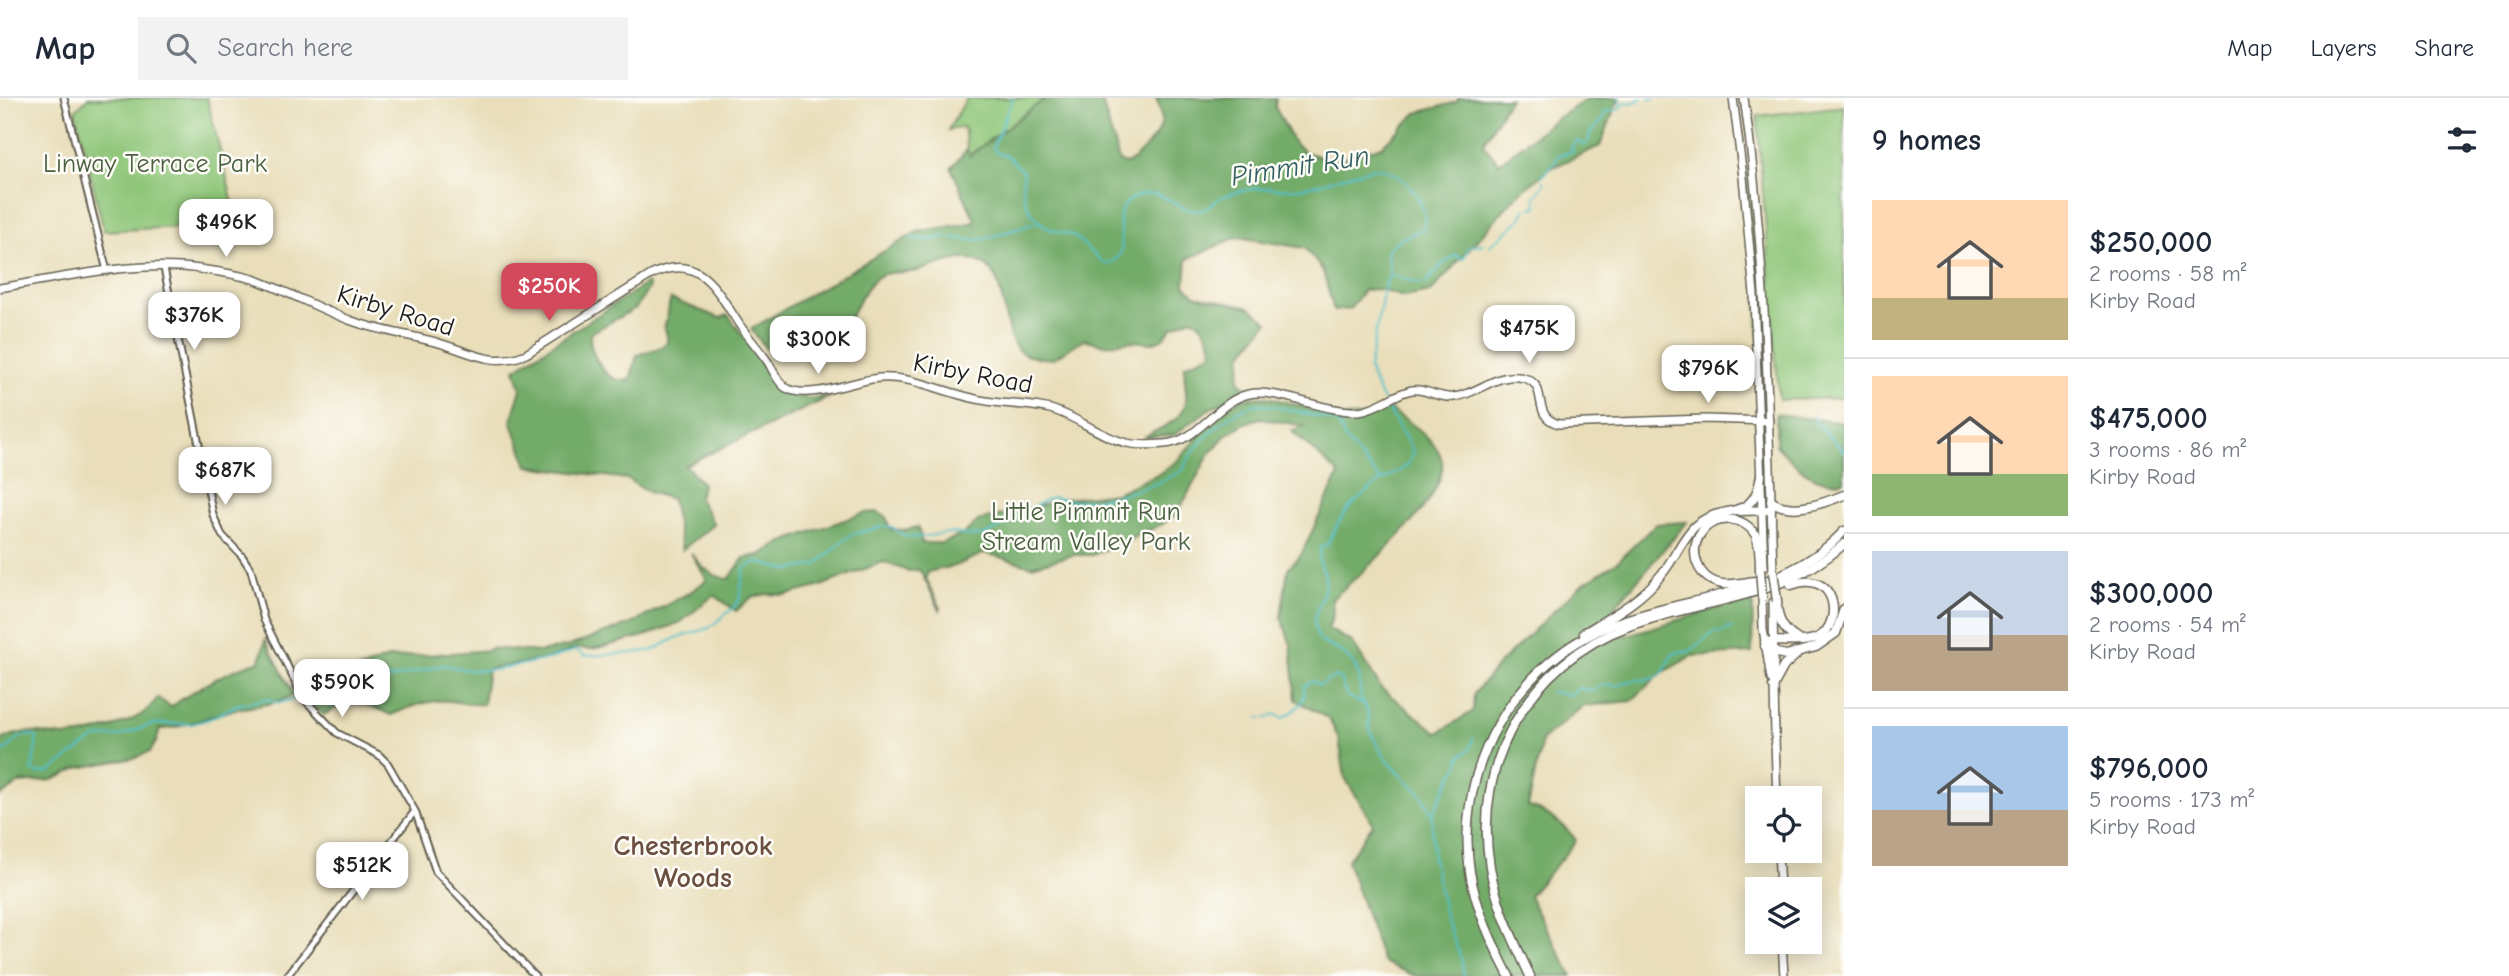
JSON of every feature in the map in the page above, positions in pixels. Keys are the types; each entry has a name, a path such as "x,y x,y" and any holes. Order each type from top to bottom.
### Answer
{"highway":[{"path":"1509,976 1487,930 1473,888 1468,853 1469,817 1477,773 1490,740 1512,702 1536,674 1566,645 1646,593 1697,525 1711,516 1742,508 1752,502 1759,491 1761,475"},
{"path":"1730,511 1812,505 1844,495"},
{"path":"1800,640 1782,625 1770,570 1756,537 1742,523 1731,520 1718,521 1706,527 1699,536 1695,547 1696,561 1703,573 1711,580 1729,584 1770,570 1813,558 1844,531"},
{"path":"1744,597 1799,576 1844,544"},
{"path":"1536,674 1578,642 1614,624 1752,586 1770,570"},
{"path":"1762,601 1770,570"},
{"path":"1530,976 1498,901 1490,867 1487,813 1492,779 1503,745 1515,720 1535,691 1553,672 1595,641 1637,623 1814,580 1824,585 1836,601 1835,621 1828,631 1821,636 1768,643 1774,652 1784,655 1798,654"},
{"path":"1773,686 1784,666 1798,654 1823,643 1833,635 1840,624 1844,609"}],"main road":[{"path":"1733,98 1754,294 1761,475 1769,507"},
{"path":"1744,98 1765,293 1770,570"},
{"path":"1742,164 1753,163"},
{"name":"Kirby Road","path":"0,288 107,271 164,268 205,270 252,279 324,310 380,330 441,344 481,358 504,361 526,354 651,275 667,269 690,268 713,286 761,352 778,381 792,390 822,390 875,379 905,380 972,398 1055,411 1121,442 1133,444 1178,442 1233,402 1250,394 1355,411 1365,410 1415,390 1454,397 1499,378 1516,377 1534,383 1539,392 1543,414 1550,421 1559,424 1705,419 1769,421"},
{"path":"1754,294 1765,293"},
{"path":"1762,601 1773,686"},
{"path":"1768,643 1775,601"},
{"path":"1774,652 1777,786"},
{"path":"1783,954 1784,976"}],"street":[{"path":"64,98 107,271"},
{"path":"164,268 215,522 222,535 251,570 264,620 306,702 337,733 379,755 388,764 415,811 432,865 440,878 535,976"},
{"path":"287,976 415,811"}],"green space":[{"name":"Linway Terrace Park","path":"88,98 207,98 238,224 104,231 75,110"},
{"path":"967,98 1046,98 968,156 964,127 948,130"},
{"path":"1046,98 1101,98 1119,161 1125,164 1137,157 1158,132 1162,121 1156,98 1276,98 1275,107 1294,143 1305,152 1333,161 1382,146 1417,113 1457,102 1458,98 1510,98 1483,144 1499,163 1557,118 1589,98 1619,98 1600,146 1549,169 1516,196 1431,292 1404,297 1377,289 1364,290 1350,309 1334,311 1323,271 1305,248 1237,237 1187,259 1185,285 1195,295 1249,307 1268,322 1242,354 1239,380 1248,389 1209,409 1174,435 1144,437 1170,423 1181,413 1186,400 1185,365 1209,355 1213,349 1200,323 1191,318 1172,327 1164,338 1152,343 1131,341 1104,345 1084,339 1053,359 1029,356 1016,347 1010,334 993,273 982,263 965,259 918,271 888,273 878,277 867,288 835,339 791,339 766,349 751,329 917,232 976,222 951,168 967,149 969,156"},
{"path":"1844,106 1844,398 1779,400 1757,116"},
{"path":"1748,169 1761,285 1757,287 1745,171"},
{"path":"647,283 649,288 636,308 591,333 591,345 596,358 613,378 630,380 637,355 667,343 664,327 671,299 720,318 728,315 769,374 785,390 806,398 834,395 685,465 702,483 699,499 714,524 682,550 672,499 648,492 627,479 528,466 511,421 521,389 515,369"},
{"path":"1757,299 1760,299 1766,409 1763,412"},
{"name":"Little Pimmit Run Stream Valley Park","path":"1267,397 1344,417 1370,416 1386,407 1418,429 1432,442 1441,457 1441,473 1434,492 1420,512 1382,554 1332,599 1333,615 1328,629 1352,642 1381,688 1438,733 1473,711 1474,694 1499,664 1581,585 1617,562 1656,524 1687,522 1612,610 1620,637 1753,598 1752,653 1692,656 1662,673 1631,701 1583,706 1542,740 1528,807 1555,819 1576,840 1529,896 1572,976 1415,976 1383,962 1347,861 1373,824 1345,778 1339,739 1329,719 1296,700 1291,645 1281,617 1288,568 1301,555 1339,474 1292,431 1304,426 1260,418 1245,423 1226,435 1210,453 1177,514 1163,524 1093,555 1073,555 1032,566 985,553 955,566 927,572 926,579 940,610 920,570 908,571 883,562 818,587 786,595 767,594 752,597 736,611 714,595 681,622 648,635 603,647 577,648 551,658 488,669 483,704 435,701 391,715 374,707 349,704 324,715 312,705 296,681 306,684 334,679 388,658 490,648 540,652 569,646 633,623 689,593 707,580 691,553 707,570 729,579 744,558 760,555 783,542 864,513 877,512 886,517 890,529 918,527 922,543 942,543 964,534 978,521 1065,499 1116,493 1160,473 1177,461 1209,424 1231,404 1244,398"},
{"path":"1776,414 1844,423 1844,481 1833,482 1814,477 1790,460 1776,445"},
{"path":"265,640 294,695 269,704 229,711 160,729 150,752 134,758 78,768 53,780 20,783 0,796 0,741 26,732 69,736 96,732 135,718 158,698 171,707 214,680 260,661"}],"waterway":[{"name":"Pimmit Run","path":"1013,98 993,147 996,152 1009,157 1023,172 1023,189 1032,214 1047,228 1074,236 1105,264 1116,259 1121,252 1121,213 1126,203 1137,196 1153,194 1197,211 1205,209 1221,197 1239,192 1308,186 1375,168 1395,174 1404,181 1418,198 1424,229 1398,240 1387,250 1390,275 1385,284 1369,368 1383,401"},
{"path":"1542,176 1556,161 1557,156 1573,151 1571,147 1577,141 1585,145 1590,133 1603,120 1603,115 1609,110 1621,110 1620,98"},
{"path":"1622,106 1626,102 1632,103 1643,98"},
{"path":"1649,98 1655,99"},
{"path":"1531,208 1537,207 1535,197 1545,184 1543,181"},
{"path":"1490,246 1521,219 1526,208"},
{"path":"911,238 984,239 1039,222"},
{"path":"1425,284 1455,255 1463,259 1470,246 1483,244"},
{"path":"1391,275 1420,284"},
{"path":"312,695 357,681 365,685 444,665 469,670 496,670 553,658 576,650 585,656 654,650 676,638 709,628 733,608 739,601 744,569 756,562 787,570 816,565 850,535 883,526 893,527 905,536 912,537 949,533 983,535 1053,497 1082,500 1138,490 1183,470 1195,450 1214,429 1237,412 1258,404 1337,422 1347,442 1381,480"},
{"name":"Pimmit Run","path":"1386,406 1412,449 1412,456 1402,470 1377,484 1354,503 1342,517 1327,545 1321,547 1319,559 1325,587 1314,623 1320,641 1343,653 1354,664 1373,737 1396,770 1421,794 1432,814 1433,859 1446,920 1461,958 1464,976"},
{"path":"1813,415 1817,426 1823,428 1844,452"},
{"path":"1551,692 1569,695 1579,688 1595,690 1604,684 1618,686 1630,681 1653,679 1661,675 1672,654 1688,652 1716,631 1719,633 1732,628"},
{"path":"1259,718 1268,718 1274,714 1283,718 1302,702 1304,687 1312,681 1320,685 1334,677 1340,679 1347,696 1362,704"},
{"path":"0,755 21,736 32,735 37,738 32,770 37,773 49,772 95,738 121,736 152,724 192,724 237,705 266,699 280,703 298,698"},
{"path":"1433,813 1458,768 1460,757 1469,750 1473,739"}],"district":[{"name":"Chesterbrook Woods","path":"693,861"}]}
